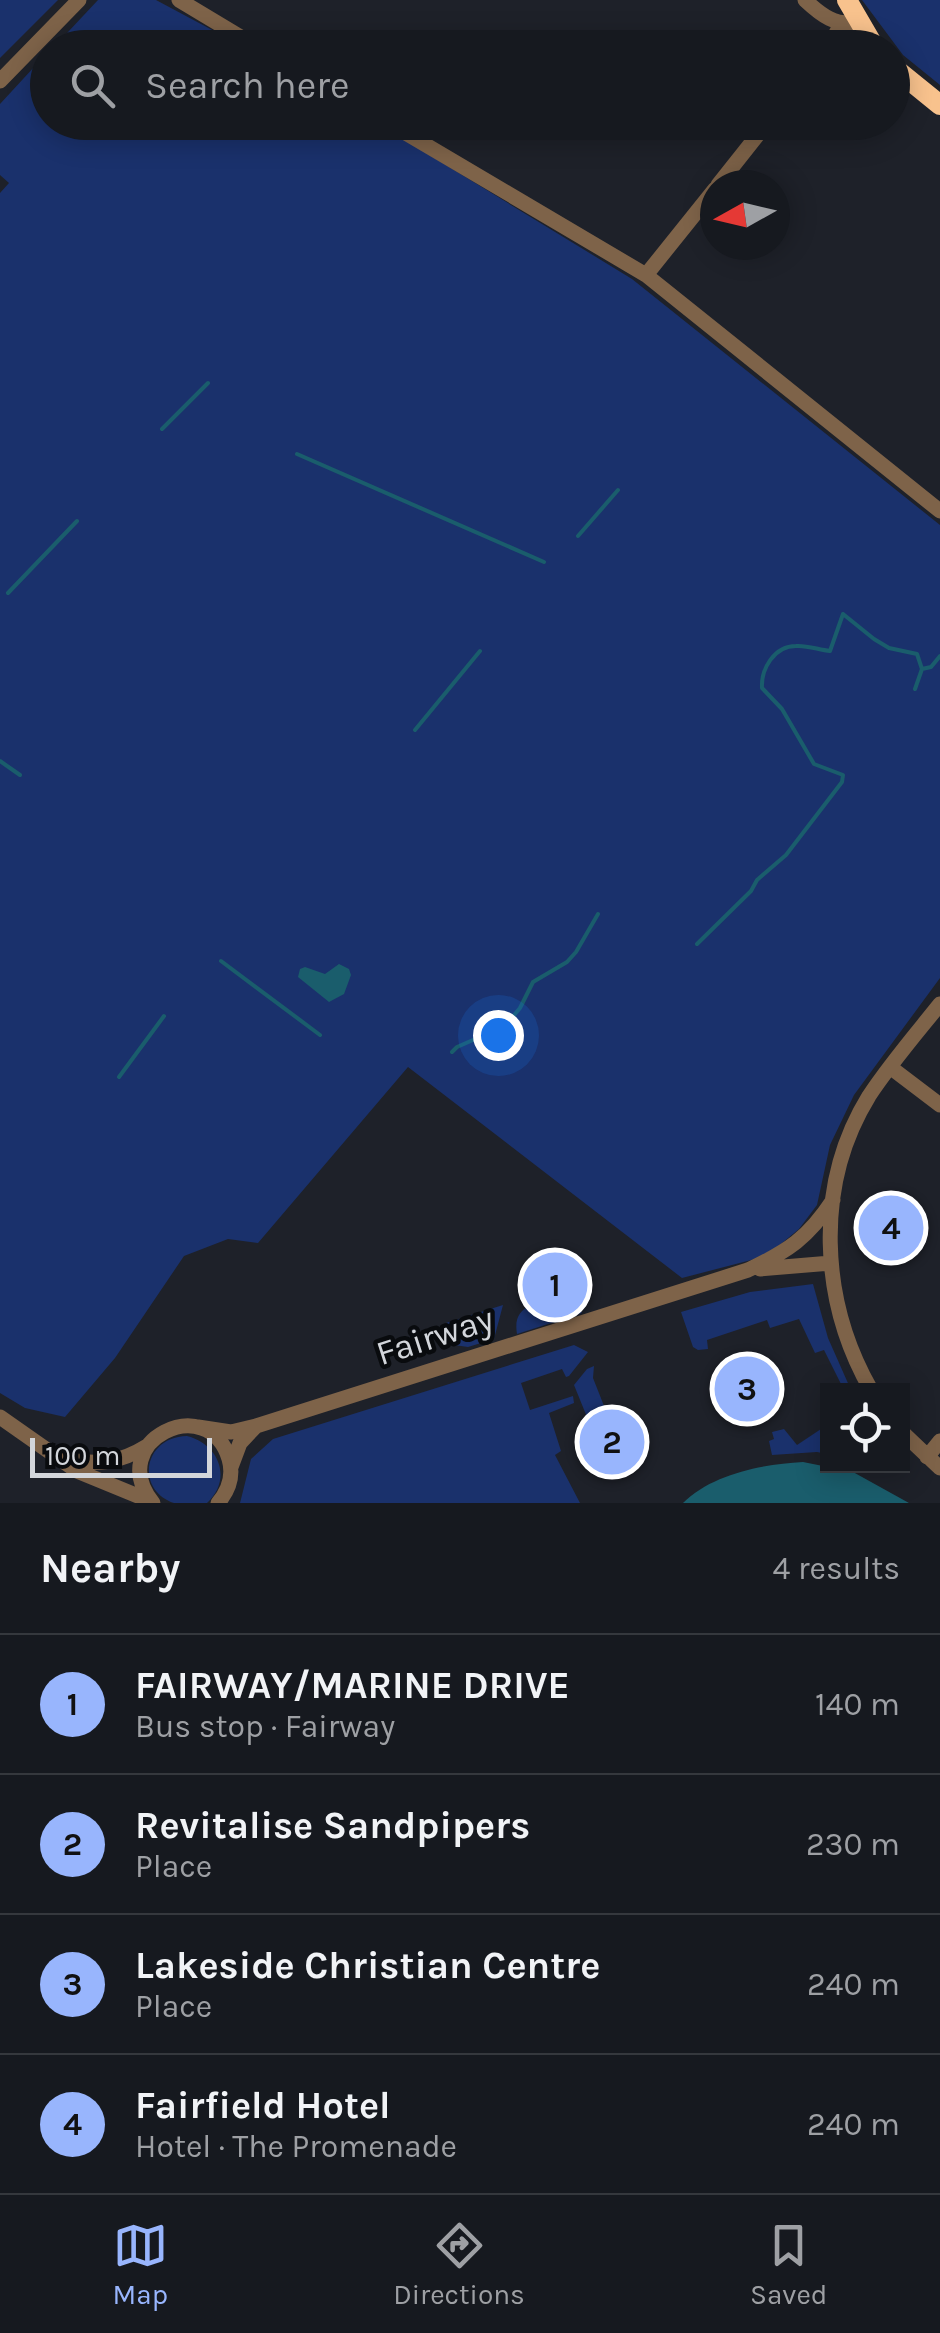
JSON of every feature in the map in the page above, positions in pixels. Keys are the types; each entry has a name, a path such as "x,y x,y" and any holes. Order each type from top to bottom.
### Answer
{"highway":[{"path":"846,0 850,23 857,30"},
{"path":"910,81 940,105"}],"street":[{"path":"49,30 78,0"},
{"path":"179,0 230,30"},
{"path":"805,0 818,13 850,23 844,30"},
{"path":"0,81 30,50"},
{"path":"417,140 646,275 940,512"},
{"path":"730,170 754,140"},
{"path":"646,275 700,207"},
{"path":"868,1383 845,1334 834,1296 830,1264 832,1200 854,1126 890,1067 940,1004"},
{"path":"890,1067 940,1105"},
{"name":"Fairway","path":"60,1458 99,1464 116,1462 148,1446 169,1429 198,1427 231,1432 256,1426 748,1270 798,1242 832,1200"},
{"name":"Fairway","path":"748,1270 830,1264"},
{"path":"0,1418 87,1476 151,1502"},
{"path":"220,1502 229,1485 240,1443 256,1426"},
{"path":"198,1427 220,1442 231,1467"},
{"path":"910,1440 934,1463 940,1441"},
{"path":"148,1446 140,1470 142,1486 151,1502"}],"shaded area":[{"path":"0,0 58,0 0,58"},
{"path":"98,0 156,0 212,30 70,30"},
{"path":"862,0 940,0 940,85 910,61 910,30 884,30"},
{"path":"30,71 30,140 405,140 632,279 940,525 940,978 854,1095 830,1145 817,1205 799,1229 776,1248 755,1259 682,1278 408,1067 258,1243 228,1239 184,1256 115,1358 65,1417 25,1408 0,1393 0,193 9,183 0,175 0,104"},
{"path":"339,964 349,969 351,975 344,994 329,1002 298,977 305,967 325,974"},
{"path":"813,1284 828,1338 848,1383 840,1383 824,1350 815,1353 799,1319 770,1328 767,1320 707,1340 708,1349 693,1347 681,1312 750,1292"},
{"path":"559,1297 571,1299 582,1313 517,1334 516,1324 522,1311"},
{"path":"503,1305 494,1339 468,1347 454,1345 446,1323"},
{"path":"574,1345 588,1352 569,1376 562,1369 521,1383 530,1410 573,1396 574,1403 549,1413 561,1451 555,1455 580,1503 240,1503 251,1459 273,1439"},
{"path":"594,1366 593,1378 608,1416 589,1422 574,1385"},
{"path":"784,1429 797,1445 820,1430 820,1453 772,1455 769,1441 774,1439 772,1432"},
{"path":"187,1436 207,1446 219,1464 219,1484 207,1503 174,1503 153,1487 149,1476 153,1454 161,1445"},
{"path":"803,1462 820,1465 820,1473 855,1473 909,1503 683,1503 723,1478 771,1465"}],"waterway":[{"path":"162,429 208,383"},
{"path":"297,454 544,562"},
{"path":"578,536 618,490"},
{"path":"8,593 77,521"},
{"path":"697,944 786,855 842,782 843,775 814,764 782,709 762,688 764,673 775,654 788,647 804,646 830,651 843,614 889,648 917,654 922,669 915,689"},
{"path":"415,730 480,651"},
{"path":"922,669 931,667 940,656"},
{"path":"0,761 20,775"},
{"path":"452,1052 505,1026 533,982 567,962 576,952 598,914"},
{"path":"221,961 320,1035"},
{"path":"119,1077 164,1016"}],"place":[{"name":"Fairfield Hotel","path":"891,1228"},
{"name":"FAIRWAY/MARINE DRIVE","path":"555,1285"},
{"name":"Lakeside Christian Centre","path":"747,1389"},
{"name":"Revitalise Sandpipers","path":"612,1442"}]}
